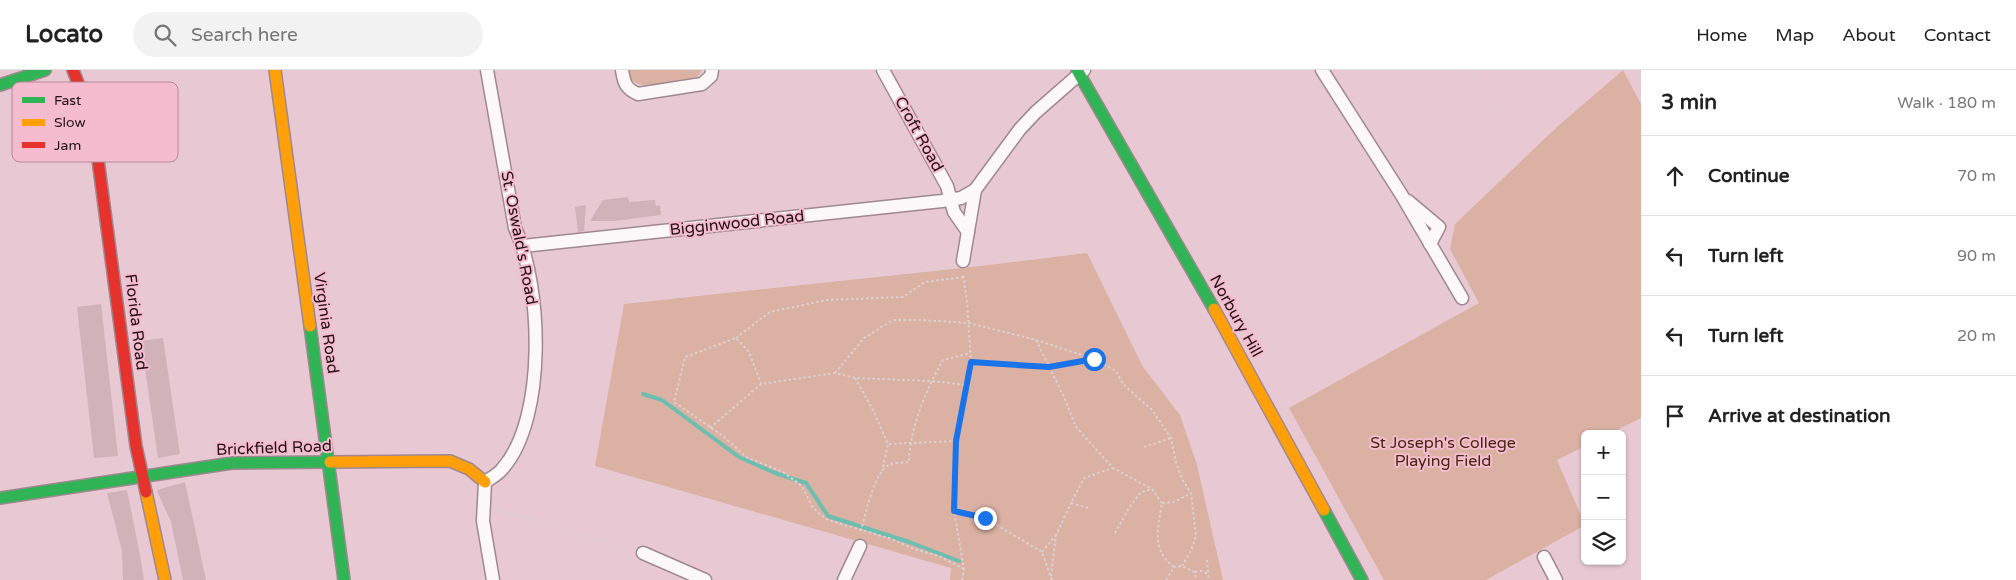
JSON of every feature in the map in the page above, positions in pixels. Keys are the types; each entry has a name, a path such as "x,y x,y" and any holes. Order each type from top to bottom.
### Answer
{"street":[{"path":"0,85 45,70"},
{"name":"Florida Road","path":"73,70 78,82"},
{"name":"Virginia Road","path":"275,70 344,580"},
{"name":"St. Oswald's Road","path":"485,482 502,469 510,458 525,424 532,393 536,357 536,336 523,246 515,228 487,70"},
{"path":"622,70 624,84 629,90 638,94 702,84 710,76 712,70"},
{"name":"Croft Road","path":"883,70 947,186 954,212 968,232"},
{"path":"1322,70 1400,194 1462,298"},
{"path":"962,264 975,190 1020,129 1080,71"},
{"name":"Norbury Hill","path":"1080,71 1222,322 1362,580"},
{"name":"Florida Road","path":"98,162 141,477 164,580"},
{"name":"Bigginwood Road","path":"523,246 961,198 975,190"},
{"name":"Brickfield Road","path":"0,498 232,463 450,461 475,472 485,482"},
{"path":"485,482 483,506 484,535 493,580"},
{"path":"844,580 860,546"},
{"path":"643,553 705,580"},
{"path":"1544,557 1556,580"}],"path":[{"path":"1465,70 1517,135"},
{"path":"1635,70 1641,81"},
{"path":"962,264 971,362 956,441 954,511 964,569 962,580"},
{"path":"964,277 925,282 903,297 827,300 770,312 736,338 684,357 674,402 723,436 746,457 783,472 802,486 817,512 828,520 939,556 964,569"},
{"path":"835,373 864,338 893,320 968,323 1036,340 1094,359 1116,371 1123,384 1152,410 1171,438 1176,462 1190,493 1196,536 1191,551 1182,566"},
{"path":"736,338 749,352 761,384"},
{"path":"1036,340 1064,397 1076,427 1113,468 1152,489 1162,503 1158,528 1159,549 1164,560 1174,567 1182,566 1194,572 1201,571 1208,574"},
{"path":"882,471 889,465 909,462 910,444 931,381 943,360 970,353"},
{"path":"971,362 1049,367 1094,359"},
{"path":"710,428 761,384 835,373 855,378 931,381 967,385"},
{"path":"855,378 873,410 888,444 882,471 877,480 862,530 860,546"},
{"path":"1144,448 1171,438"},
{"path":"888,444 956,441"},
{"path":"1042,552 1056,535 1084,478 1113,468"},
{"path":"1115,533 1129,508 1141,492 1152,489"},
{"path":"1162,503 1174,502 1190,493"},
{"path":"1071,503 1088,508"},
{"path":"483,506 643,553"},
{"path":"954,511 985,518 1042,552 1051,579"},
{"path":"1051,579 1056,535"},
{"path":"1207,560 1209,580"},
{"path":"1166,580 1174,567"},
{"path":"1194,572 1197,580"}],"green space":[{"path":"627,70 702,70 697,77 662,84 641,85 629,76"},
{"name":"St Joseph's College Playing Field","path":"1623,70 1641,104 1641,418 1617,430 1581,430 1581,448 1557,460 1581,516 1581,527 1486,580 1384,580 1289,408 1479,303 1450,249 1455,224 1557,127"},
{"path":"1087,253 1143,367 1180,415 1197,465 1223,580 950,580 951,568 595,466 624,304"}],"building":[{"path":"628,197 629,202 655,200 656,206 660,205 661,215 614,221 590,221 603,200"},
{"path":"586,205 584,231 578,232 575,207"},
{"path":"101,304 118,456 94,458 77,307"},
{"path":"163,338 180,454 158,458 141,341"},
{"path":"185,482 206,580 183,580 171,522 157,490"},
{"path":"127,490 144,580 123,580 122,551 107,493"}],"waterway":[{"path":"643,394 662,400 739,457 775,473 806,483 828,516 909,542 959,561"}],"traffic: fast":[{"path":"0,85 45,70"},
{"path":"1077,70 1214,309"},
{"path":"310,326 344,580"},
{"path":"0,498 232,463 330,462"},
{"path":"1324,510 1362,580"}],"traffic: slow":[{"path":"275,70 310,326"},
{"path":"1214,309 1324,510"},
{"path":"330,462 450,461 469,469 485,482"},
{"path":"146,492 165,580"}],"traffic: jam":[{"path":"73,70 78,82"},
{"path":"98,162 136,446 146,492"}],"route":[{"path":"985,518 954,511 956,441 971,362 1049,367 1094,359"}]}
